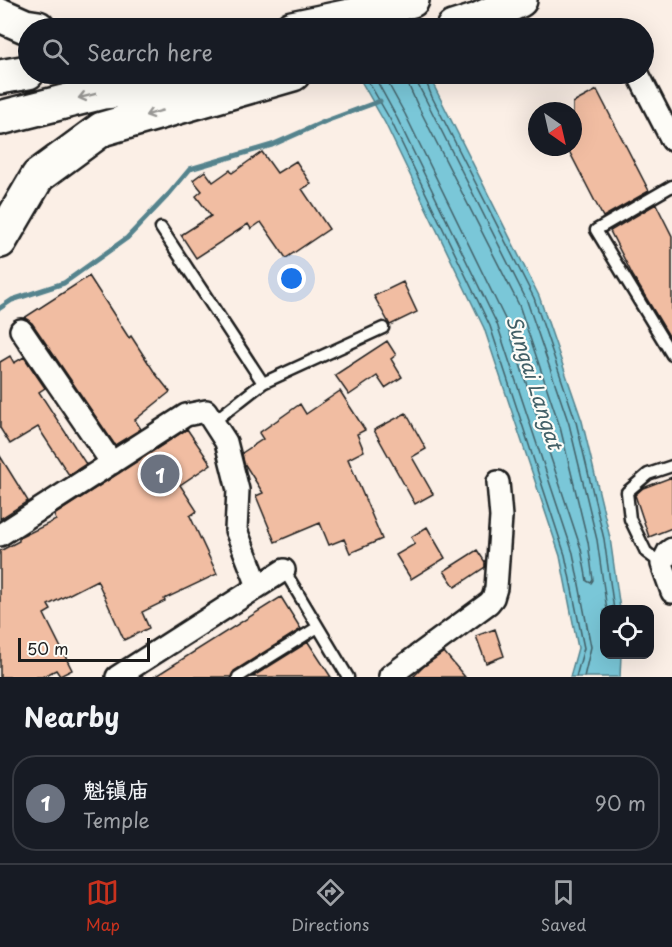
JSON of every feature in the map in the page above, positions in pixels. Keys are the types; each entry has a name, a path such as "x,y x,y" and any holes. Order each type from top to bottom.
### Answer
{"highway":[{"path":"340,18 412,0"},
{"path":"482,18 520,0"},
{"path":"0,15 18,23"},
{"path":"0,77 18,74"},
{"path":"0,118 103,92 192,84"},
{"path":"0,241 38,176 102,129 254,84"}],"street":[{"path":"643,84 672,140"},
{"path":"21,330 112,463"},
{"path":"0,535 186,415 206,411 226,442 238,490 236,530 258,586"},
{"path":"389,677 493,598 496,588 501,517 498,482"},
{"path":"667,556 672,592"},
{"path":"117,677 284,570"}],"lane":[{"path":"672,186 596,230 672,355"},
{"path":"160,228 263,383"},
{"path":"213,422 263,383 383,328"},
{"path":"667,556 646,552 630,519 627,492 648,474 672,466"},
{"path":"284,570 348,677"},
{"path":"238,677 318,627"}],"water":[{"name":"Sungai Langat","path":"363,84 433,84 539,296 582,421 610,538 619,605 600,605 600,659 621,659 620,677 570,677 578,648 560,556 484,328 385,123"}],"building":[{"path":"597,90 649,191 603,217 572,156 582,156 582,102 575,102"},
{"path":"262,152 277,173 296,161 311,184 302,189 329,229 286,258 261,222 251,229 248,224 196,258 181,235 211,216 196,196 202,191 193,180 205,171 213,182 230,170 232,173"},
{"path":"656,204 672,236 672,341 633,276 610,231"},
{"path":"89,276 129,338 131,336 170,392 135,420 141,429 115,445 32,323 24,318"},
{"path":"403,282 417,312 390,325 374,296"},
{"path":"387,341 396,355 391,359 402,377 385,388 377,376 349,395 335,375"},
{"path":"10,356 14,363 24,357 45,388 39,392 86,464 69,475 38,427 10,444 0,428 0,362"},
{"path":"340,391 365,430 357,434 364,451 348,459 382,539 350,553 344,539 329,545 320,523 275,542 256,496 263,493 244,463 242,453 263,439 259,433 300,404 306,414"},
{"path":"406,413 426,449 412,457 433,494 415,504 374,430"},
{"path":"187,429 211,464 180,485 197,511 190,516 217,574 142,612 149,628 124,640 97,580 48,605 51,610 44,614 72,670 60,676 56,670 42,677 0,677 0,551 19,541 19,538 56,520 54,515"},
{"path":"0,456 28,501 0,519"},
{"path":"672,477 672,528 649,537 635,495 643,488"},
{"path":"427,527 445,558 411,579 396,555 415,544 411,537"},
{"path":"477,550 485,562 485,567 455,587 444,571"},
{"path":"281,597 301,629 234,671 231,677 154,677"},
{"path":"495,629 504,656 486,663 476,636"},
{"path":"308,642 331,677 252,677"},
{"path":"444,652 465,677 413,677 423,667"}],"waterway":[{"path":"0,308 12,300 64,283 127,238 190,169 272,145 326,121 380,101"}],"place":[{"name":"魁镇庙","path":"160,474"}]}
